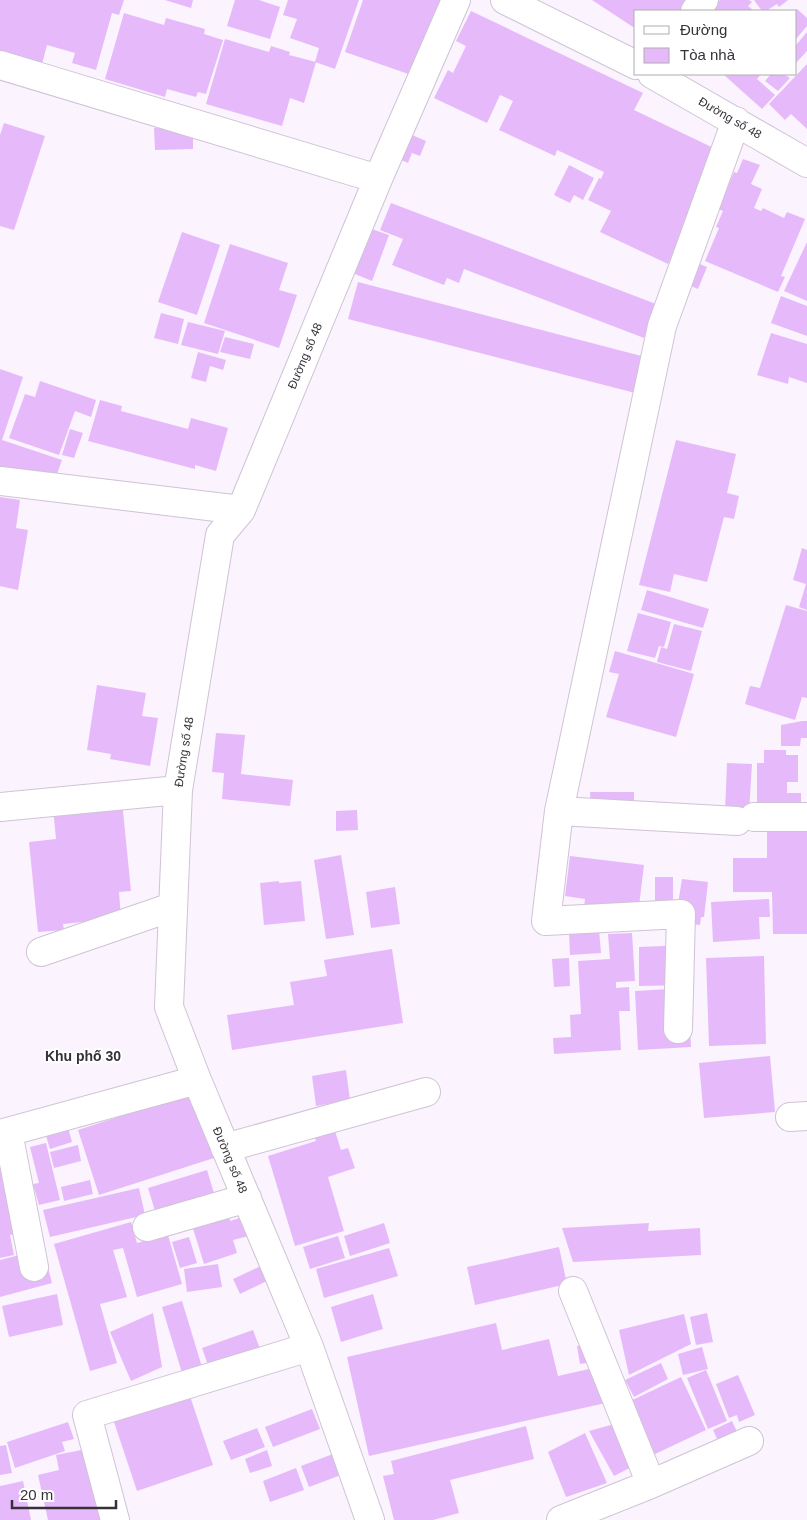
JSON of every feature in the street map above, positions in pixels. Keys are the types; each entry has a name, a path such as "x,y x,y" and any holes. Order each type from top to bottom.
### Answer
{"street":[{"name":"Đường số 48","path":"370,1520 309,1347 225,1148 169,1008 178,790 220,535 241,510 378,179 456,0"},
{"path":"505,0 634,64"},
{"path":"696,10 704,0"},
{"path":"0,65 378,179"},
{"name":"Đường số 48","path":"654,75 736,120 801,152"},
{"path":"678,1029 681,914 546,921 559,811 662,326 736,120"},
{"path":"0,482 241,510"},
{"path":"0,807 178,790"},
{"path":"559,811 745,819 807,817"},
{"path":"41,952 172,907"},
{"path":"34,1268 4,1133 197,1080"},
{"path":"225,1148 426,1092"},
{"path":"147,1227 246,1198"},
{"path":"573,1291 651,1484"},
{"path":"115,1520 87,1415 309,1347"},
{"path":"561,1520 749,1442"}],"building":[{"path":"0,0 124,0 119,15 112,13 96,70 72,63 75,53 47,45 41,68 0,57"},
{"path":"165,0 193,0 191,8"},
{"path":"235,0 259,0 280,7 270,39 227,26"},
{"path":"288,0 359,0 335,69 315,62 319,48 290,38 297,19 283,15"},
{"path":"363,0 450,0 417,77 345,52"},
{"path":"592,0 694,0 688,10 634,10 634,28"},
{"path":"720,0 749,0 752,2 748,6 753,10 711,10"},
{"path":"754,0 788,0 779,7 777,4 768,10 761,10"},
{"path":"797,9 807,18 807,26 797,38 797,10"},
{"path":"471,11 643,93 634,110 722,152 668,264 600,232 611,211 588,200 604,172 557,150 555,156 499,130 513,101 500,95 487,123 434,98 448,70 453,73 466,46 456,41"},
{"path":"124,13 164,25 166,18 205,29 204,34 223,40 206,94 198,92 196,97 167,89 165,97 105,79"},
{"path":"807,32 807,51 797,62 797,44"},
{"path":"225,39 269,52 271,46 290,52 289,55 316,62 304,103 290,98 282,126 206,104"},
{"path":"807,64 807,129 791,114 785,120 769,104"},
{"path":"724,75 760,75 757,79 775,95 762,109"},
{"path":"770,75 785,75 790,78 778,91 765,81"},
{"path":"4,123 45,136 14,230 0,226 0,135"},
{"path":"154,128 180,128 193,131 193,149 155,150"},
{"path":"403,131 426,141 420,156 412,153 408,163 392,156"},
{"path":"743,159 760,165 751,184 762,189 754,208 761,211 763,208 784,218 787,212 805,219 781,276 785,277 778,292 705,261 719,228 716,227 723,211 718,209 734,172 737,173"},
{"path":"569,165 594,178 583,200 574,195 570,203 554,195"},
{"path":"391,203 656,304 644,338 464,269 459,283 447,278 444,285 392,265 403,239 380,230"},
{"path":"363,226 389,235 372,281 355,274 356,269 348,266"},
{"path":"182,232 220,245 197,315 158,302"},
{"path":"807,242 807,301 784,291"},
{"path":"230,244 288,263 279,290 297,295 279,348 204,323"},
{"path":"690,260 707,267 698,289 681,282"},
{"path":"358,282 653,359 643,395 348,319"},
{"path":"781,296 807,306 807,336 771,323"},
{"path":"161,313 184,319 178,344 154,338"},
{"path":"188,322 225,331 218,354 181,345"},
{"path":"771,333 807,344 807,383 789,377 788,384 757,375"},
{"path":"225,337 254,344 250,359 220,352"},
{"path":"198,352 226,360 223,370 210,366 206,382 191,378"},
{"path":"0,369 23,377 2,440 62,460 50,494 0,477"},
{"path":"40,381 96,400 91,417 75,411 59,455 9,438 25,394 35,397"},
{"path":"100,400 122,406 121,411 188,429 191,418 228,428 216,471 195,465 195,469 88,441"},
{"path":"70,429 83,433 74,458 62,455"},
{"path":"676,440 736,454 727,493 739,496 734,519 724,517 707,582 674,574 670,592 639,585"},
{"path":"0,497 20,500 16,528 28,530 18,590 0,586"},
{"path":"802,548 807,550 807,610 799,607 806,584 793,580"},
{"path":"647,590 709,609 703,628 641,610"},
{"path":"786,605 807,611 807,698 802,697 795,720 745,704 750,686 760,688"},
{"path":"638,613 671,622 664,647 659,646 655,658 627,651"},
{"path":"674,624 702,631 691,671 657,662 661,647 667,649"},
{"path":"615,651 694,674 676,737 606,717 619,674 609,672"},
{"path":"97,685 146,693 142,716 158,718 150,766 110,759 111,754 87,750"},
{"path":"807,721 807,738 801,738 800,746 781,746 781,725"},
{"path":"216,733 245,735 241,774 293,780 290,806 222,799 224,773 212,772"},
{"path":"764,750 786,750 786,755 798,755 798,782 787,782 787,793 801,793 801,814 757,813 757,763 764,763"},
{"path":"727,763 752,764 749,813 725,812"},
{"path":"590,792 634,792 634,816 591,816"},
{"path":"122,801 131,891 119,892 121,918 63,924 64,930 38,932 29,842 56,839 53,808"},
{"path":"357,810 358,830 336,831 336,811"},
{"path":"767,831 807,831 807,934 773,934 772,892 733,892 733,858 767,858"},
{"path":"341,855 354,935 326,939 314,860"},
{"path":"570,856 644,865 637,922 583,916 585,899 565,896"},
{"path":"655,877 673,877 673,910 655,910"},
{"path":"682,879 708,882 704,917 701,917 700,925 675,922"},
{"path":"279,881 279,883 301,881 305,921 264,925 260,883"},
{"path":"395,887 400,924 371,928 366,892"},
{"path":"769,899 770,917 759,917 760,939 713,942 711,902"},
{"path":"599,929 601,953 570,955 569,931"},
{"path":"632,933 635,981 616,982 616,988 629,987 630,1011 619,1011 621,1050 554,1054 553,1038 571,1037 570,1015 581,1014 578,961 610,959 608,934"},
{"path":"689,945 693,985 639,986 639,947"},
{"path":"392,949 403,1023 232,1050 227,1015 294,1005 290,982 327,976 324,960"},
{"path":"764,956 766,1044 709,1046 706,958"},
{"path":"569,958 570,986 554,987 552,959"},
{"path":"688,988 691,1047 638,1050 635,991"},
{"path":"770,1056 775,1112 704,1118 699,1063"},
{"path":"346,1070 350,1100 316,1106 312,1076"},
{"path":"195,1092 217,1157 99,1195 78,1130"},
{"path":"66,1120 72,1142 50,1149 43,1126"},
{"path":"335,1131 341,1150 348,1148 355,1168 328,1177 344,1231 295,1246 268,1156 316,1141 315,1138"},
{"path":"46,1143 60,1200 39,1205 33,1184 39,1183 30,1147"},
{"path":"78,1145 81,1161 54,1168 50,1152"},
{"path":"0,1159 30,1231 10,1235 14,1255 0,1258"},
{"path":"207,1170 217,1203 158,1221 148,1188"},
{"path":"90,1180 93,1194 64,1201 61,1187"},
{"path":"139,1188 145,1215 50,1237 43,1210"},
{"path":"227,1207 230,1221 243,1217 249,1236 233,1240 237,1253 204,1264 190,1219"},
{"path":"131,1222 137,1243 168,1235 182,1284 137,1297 123,1248 113,1250 127,1297 100,1304 117,1363 90,1371 54,1244"},
{"path":"384,1223 390,1243 350,1256 344,1236"},
{"path":"649,1223 648,1231 700,1228 701,1255 573,1262 562,1228"},
{"path":"338,1236 345,1258 310,1269 303,1247"},
{"path":"189,1237 197,1263 180,1268 172,1242"},
{"path":"559,1247 567,1284 475,1305 467,1267"},
{"path":"389,1248 398,1276 324,1298 316,1269"},
{"path":"43,1249 52,1283 0,1297 0,1260"},
{"path":"218,1264 222,1287 187,1292 184,1269"},
{"path":"261,1266 267,1281 240,1294 233,1279"},
{"path":"57,1294 63,1325 9,1337 2,1306"},
{"path":"373,1294 383,1329 341,1342 331,1307"},
{"path":"182,1301 202,1367 182,1373 162,1307"},
{"path":"153,1313 162,1367 131,1381 110,1332"},
{"path":"707,1313 713,1342 696,1345 690,1317"},
{"path":"684,1314 691,1344 629,1375 619,1330"},
{"path":"496,1323 502,1350 549,1339 558,1376 611,1364 619,1400 369,1456 347,1357"},
{"path":"253,1330 260,1349 209,1368 202,1348"},
{"path":"601,1342 604,1360 580,1364 577,1346"},
{"path":"702,1347 708,1369 683,1375 678,1354"},
{"path":"661,1363 668,1379 634,1397 625,1380"},
{"path":"706,1370 727,1421 708,1429 687,1378"},
{"path":"738,1375 755,1415 739,1422 737,1415 729,1418 716,1384"},
{"path":"681,1377 706,1430 653,1455 628,1402"},
{"path":"188,1390 213,1465 137,1491 112,1416"},
{"path":"312,1409 320,1429 273,1447 265,1427"},
{"path":"732,1421 739,1436 720,1445 713,1430"},
{"path":"68,1422 74,1439 62,1442 65,1451 15,1468 7,1442"},
{"path":"618,1423 651,1457 614,1476 589,1431"},
{"path":"526,1426 534,1459 450,1480 459,1513 433,1520 394,1520 383,1476 394,1474 391,1461"},
{"path":"257,1428 265,1447 231,1460 223,1441"},
{"path":"585,1433 607,1483 566,1497 548,1452"},
{"path":"6,1445 12,1473 0,1475 0,1446"},
{"path":"102,1446 111,1520 48,1520 38,1475 59,1470 56,1455"},
{"path":"267,1450 272,1466 250,1473 245,1459"},
{"path":"333,1454 341,1475 309,1487 301,1466"},
{"path":"296,1468 304,1490 270,1502 263,1481"},
{"path":"23,1481 31,1520 0,1520 0,1486"}],"district":[{"name":"Khu phố 30","path":"83,1056"}]}
